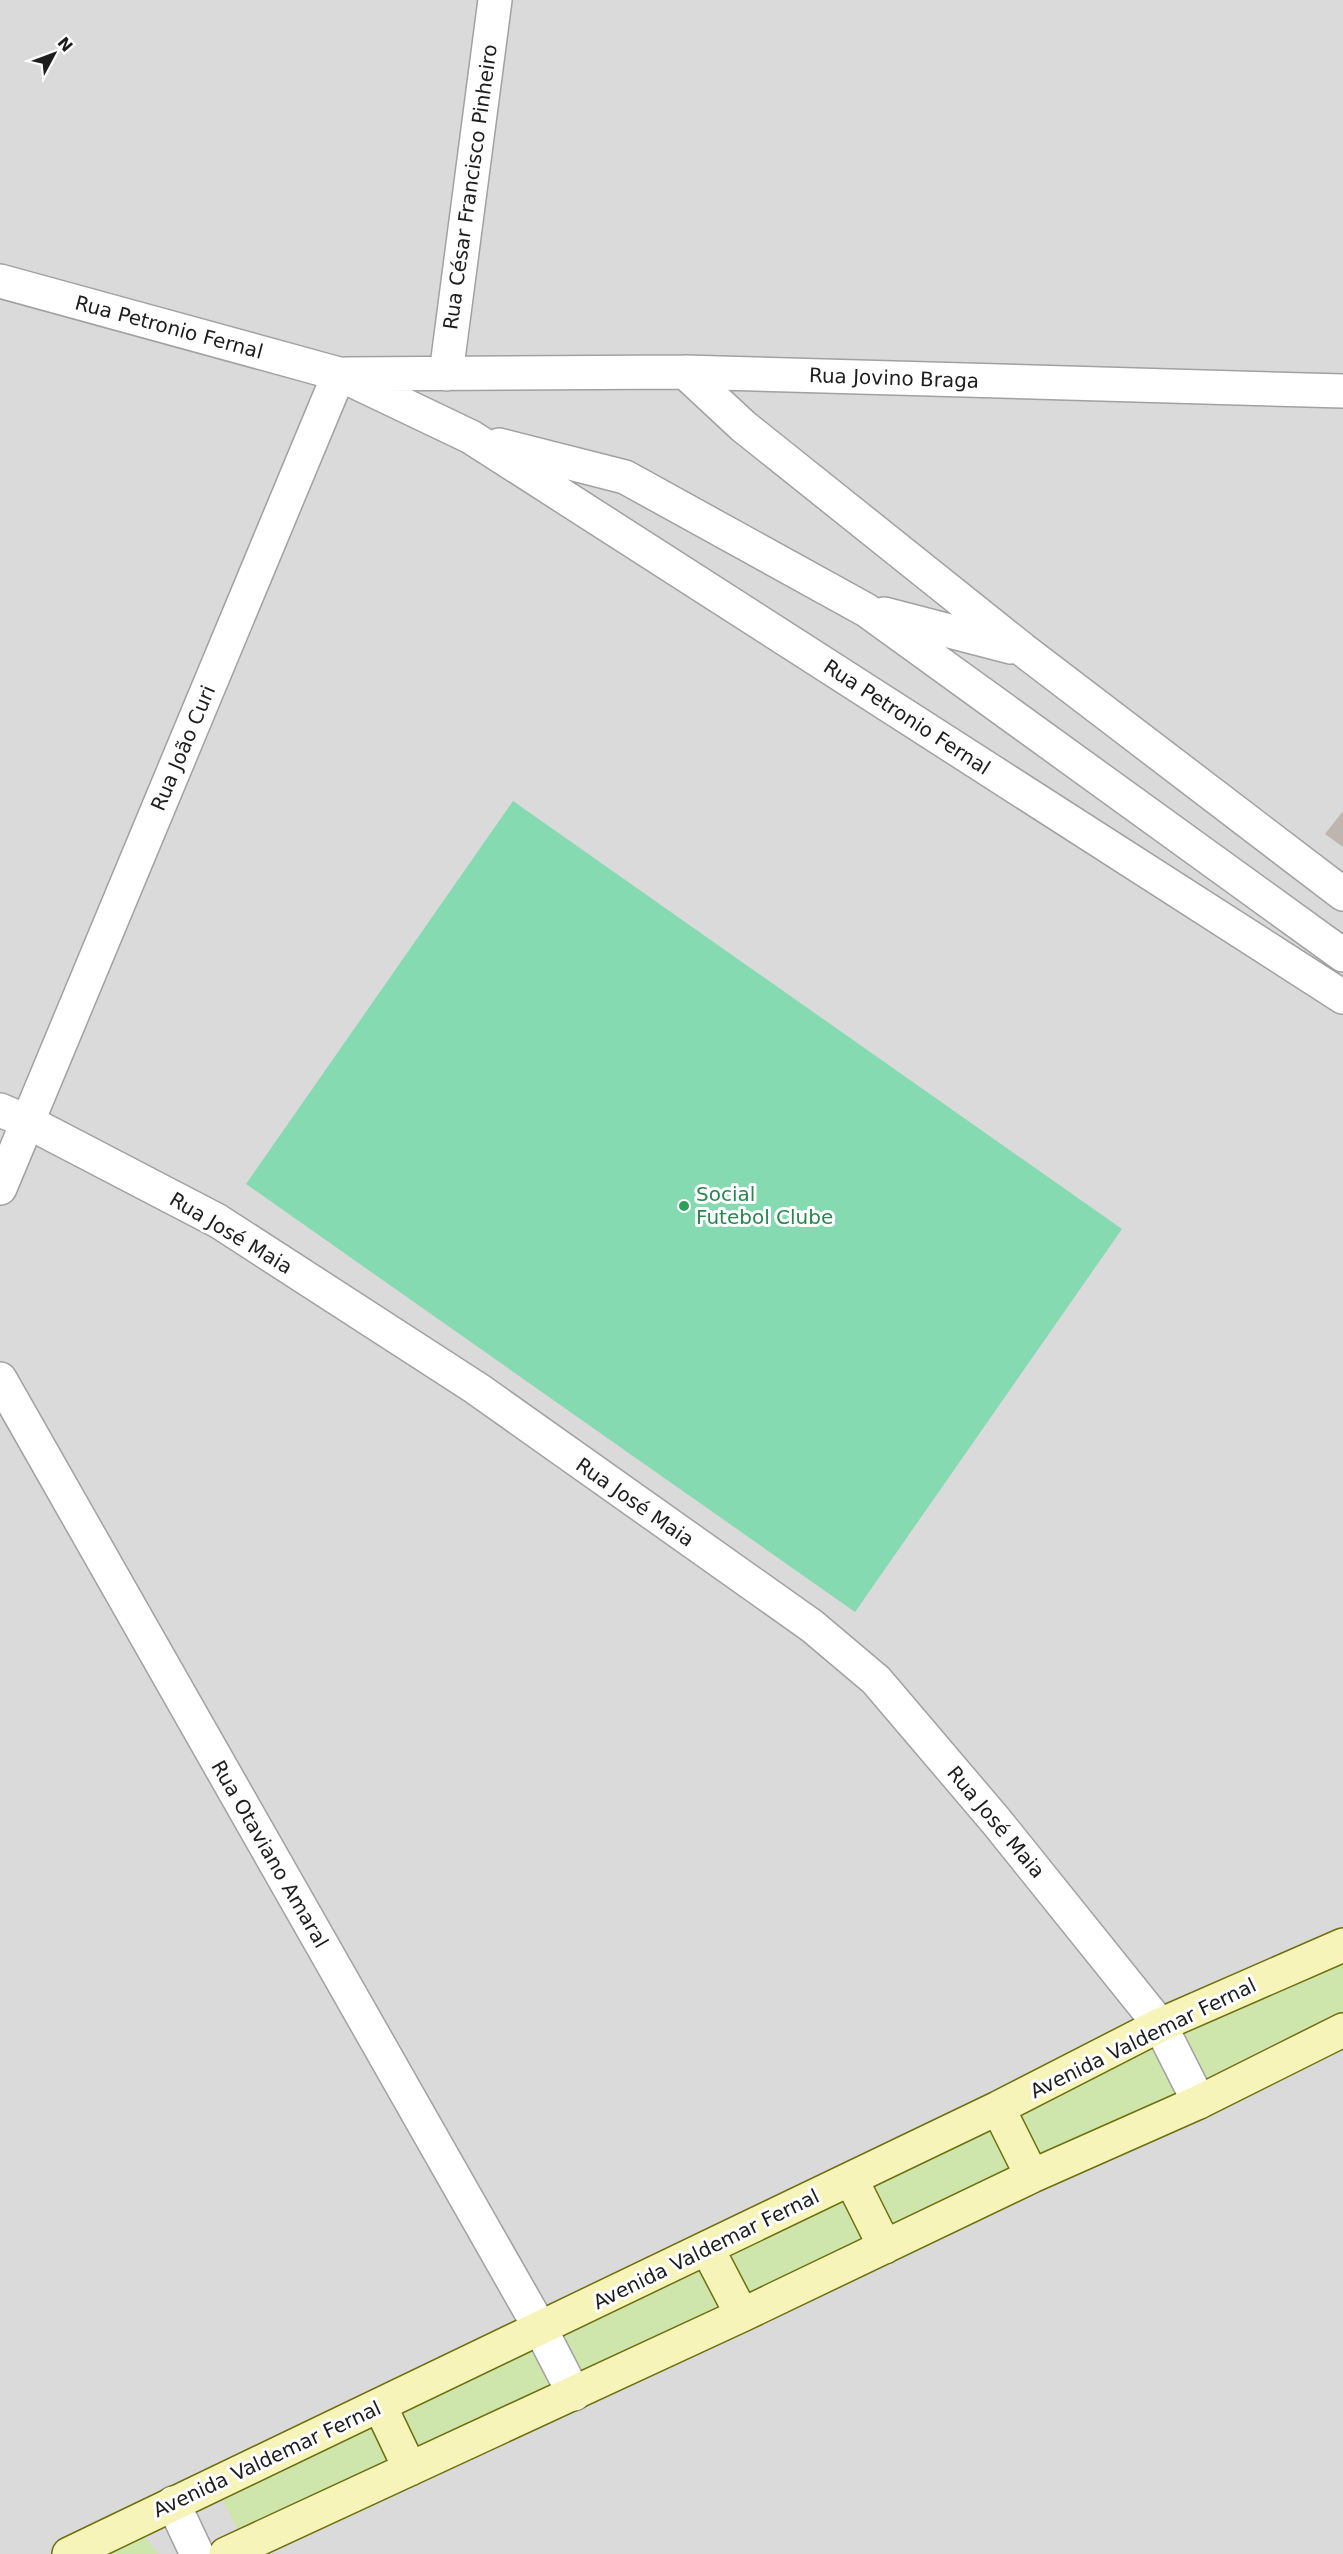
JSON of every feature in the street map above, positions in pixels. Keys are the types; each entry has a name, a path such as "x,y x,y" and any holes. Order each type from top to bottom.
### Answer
{"street":[{"name":"Rua César Francisco Pinheiro","path":"446,374 495,0"},
{"name":"Rua Petronio Fernal","path":"0,281 339,374 471,437 1343,997"},
{"name":"Rua Jovino Braga","path":"446,374 685,372 1343,391"},
{"name":"Rua Petronio Fernal","path":"685,372 744,426 1022,649 1343,894"},
{"name":"Rua Petronio Fernal","path":"339,374 446,374"},
{"name":"Rua João Curi","path":"0,1188 14,1116 339,374"},
{"name":"Rua Petronio Fernal","path":"471,437 625,477 866,610 1343,955"},
{"name":"Rua Petronio Fernal","path":"866,610 1022,649"},
{"name":"Rua José Maia","path":"14,1116 218,1221 476,1389 812,1626 876,1680 996,1821 1160,2025 1199,2102"},
{"name":"Rua Otaviano Amaral","path":"0,1379 540,2328 574,2394"},
{"name":"Avenida Valdemar Fernal","path":"69,2554 998,2108 1160,2025 1343,1945"},
{"path":"226,2554 574,2394 1032,2176 1199,2102 1343,2030"},
{"path":"998,2108 1032,2176"},
{"path":"851,2179 885,2247"},
{"path":"707,2248 742,2315"},
{"path":"380,2406 410,2469"},
{"path":"173,2503 197,2554"}],"shaded area":[{"path":"0,0 1343,0 1343,2554 0,2554"}],"green space":[{"name":"Social Futebol Clube","path":"513,801 1122,1229 855,1612 246,1184"},
{"path":"1343,1946 1343,2029 1200,2101 1161,2026"},
{"path":"1158,2031 1193,2101 1032,2175 999,2109"},
{"path":"998,2110 1031,2176 885,2246 852,2179"},
{"path":"851,2180 884,2247 743,2314 709,2248"},
{"path":"707,2250 740,2316 574,2393 541,2329"},
{"path":"539,2330 572,2394 410,2468 381,2406"},
{"path":"380,2407 409,2469 252,2541 237,2529 223,2501 224,2480"},
{"path":"143,2534 158,2554 70,2554"}],"building":[{"path":"1343,811 1343,847 1325,834"}],"place":[{"name":"Social Futebol Clube","path":"684,1206"}]}
